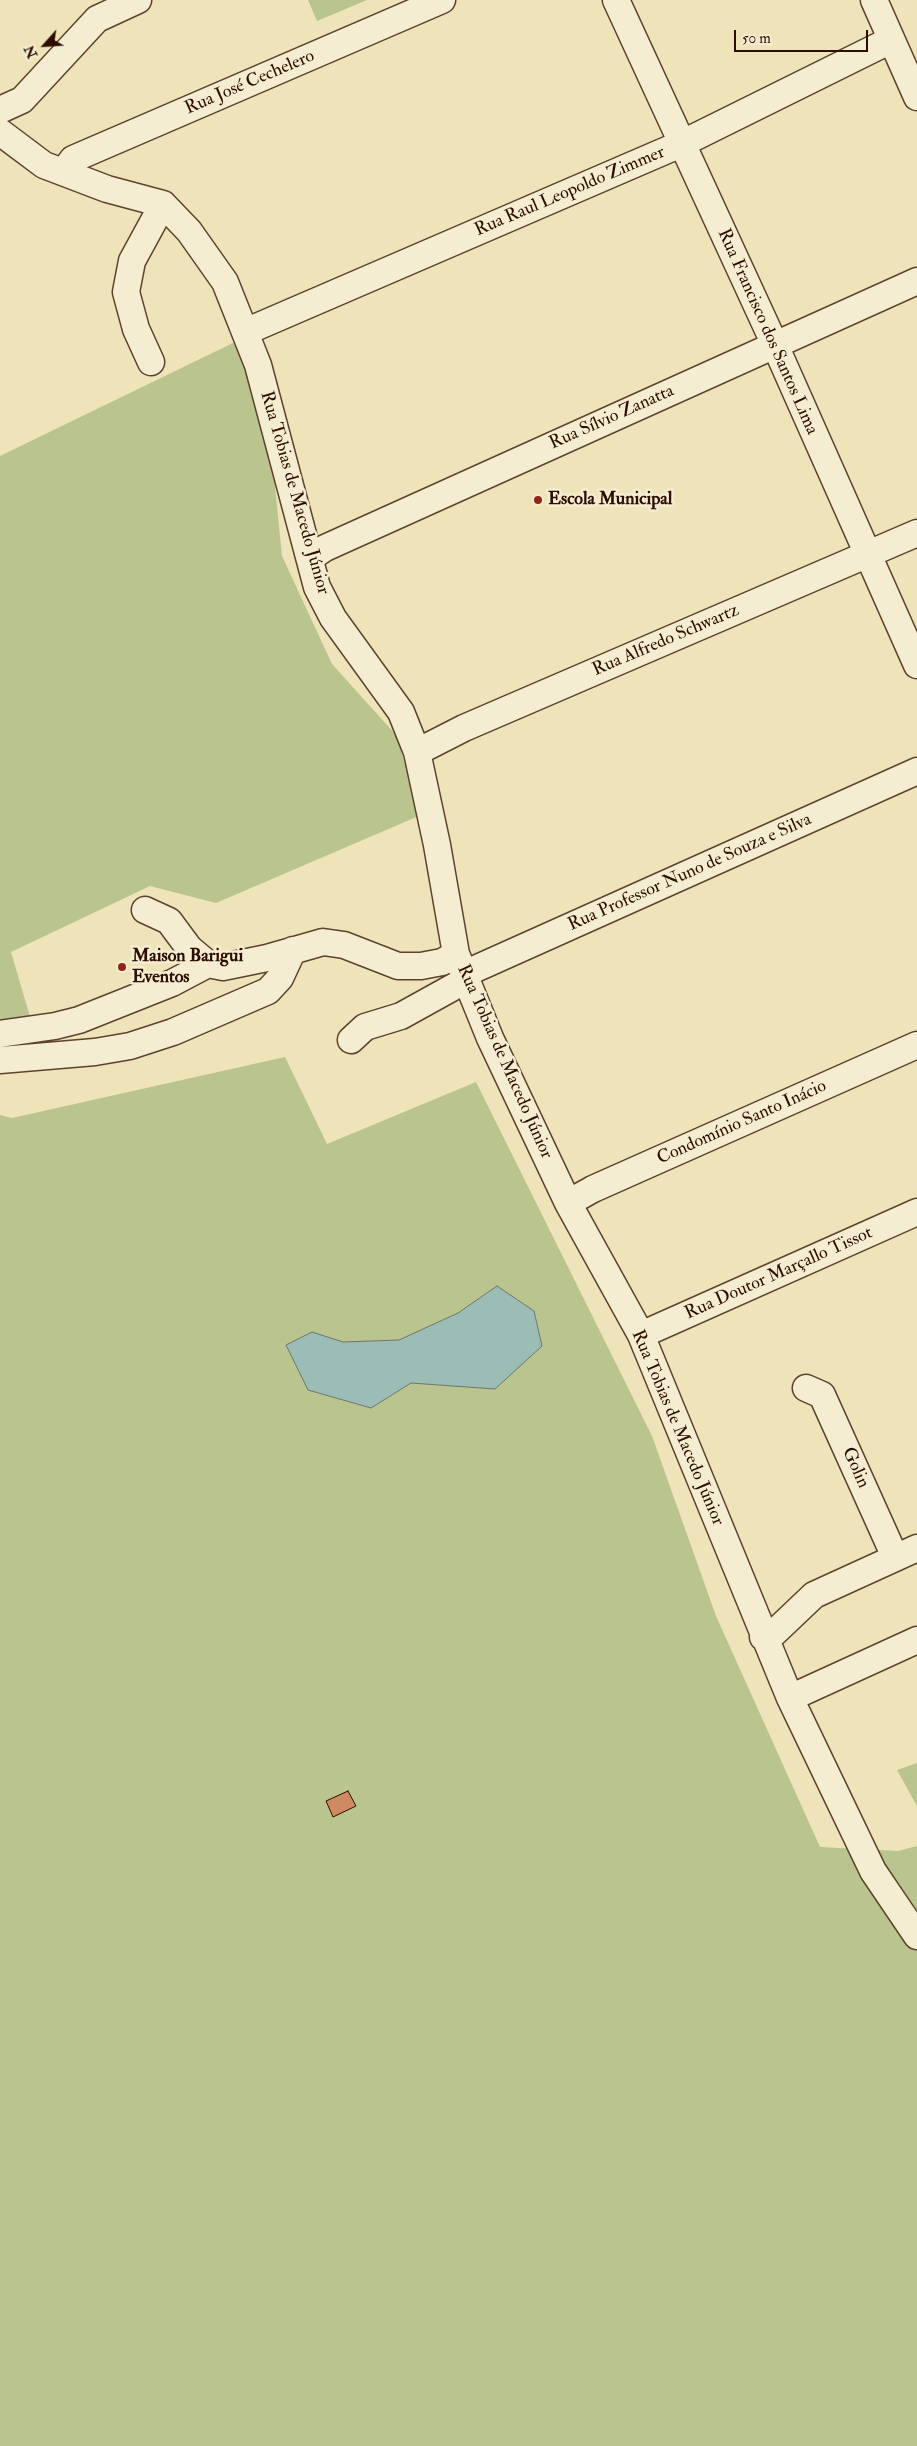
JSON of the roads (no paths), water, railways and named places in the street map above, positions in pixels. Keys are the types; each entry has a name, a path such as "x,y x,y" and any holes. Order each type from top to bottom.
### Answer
{"street":[{"path":"22,149 11,105 97,19 138,0"},
{"name":"Rua José Cechelero","path":"63,172 73,159 442,0"},
{"name":"Rua Francisco dos Santos Lima","path":"616,0 775,345 866,555 917,665"},
{"path":"874,0 917,97"},
{"name":"Rua Raul Leopoldo Zimmer","path":"245,332 681,144 891,40"},
{"path":"0,132 44,165 107,189 163,204 132,262 126,292 136,329 151,362"},
{"name":"Rua Tobias de Macedo Júnior","path":"163,204 189,231 224,282 258,366 317,587 333,618 401,712 417,752 462,969 490,1038 568,1203 641,1336 763,1637 790,1698 873,1871 917,1936"},
{"name":"Rua Sílvio Zanatta","path":"310,558 325,548 917,281"},
{"name":"Rua Alfredo Schwartz","path":"417,752 464,728 917,533"},
{"name":"Rua Professor Nuno de Souza e Silva","path":"462,969 917,771"},
{"path":"146,910 169,921 189,948 208,964 223,967 267,958 323,942 344,945 398,966 421,966 442,962 462,969"},
{"path":"0,1060 95,1052 130,1046 173,1032 268,991 280,978 294,950"},
{"path":"0,1034 55,1026 79,1020 172,983 208,964"},
{"path":"351,1040 364,1027 401,1016 462,969"},
{"name":"Condomínio Santo Inácio","path":"568,1203 594,1189 917,1045"},
{"name":"Rua Doutor Marçallo Tissot","path":"641,1336 917,1212"},
{"name":"Golin","path":"806,1388 822,1395 906,1552"},
{"path":"763,1637 774,1633 814,1595 906,1552"},
{"path":"790,1698 917,1640"}],"water":[{"path":"497,1286 534,1311 542,1346 495,1389 411,1383 371,1408 308,1390 286,1345 312,1332 343,1342 399,1340 458,1313"}],"place":[{"name":"Escola Municipal","path":"538,500"},
{"name":"Maison Barigui Eventos","path":"122,967"}]}
